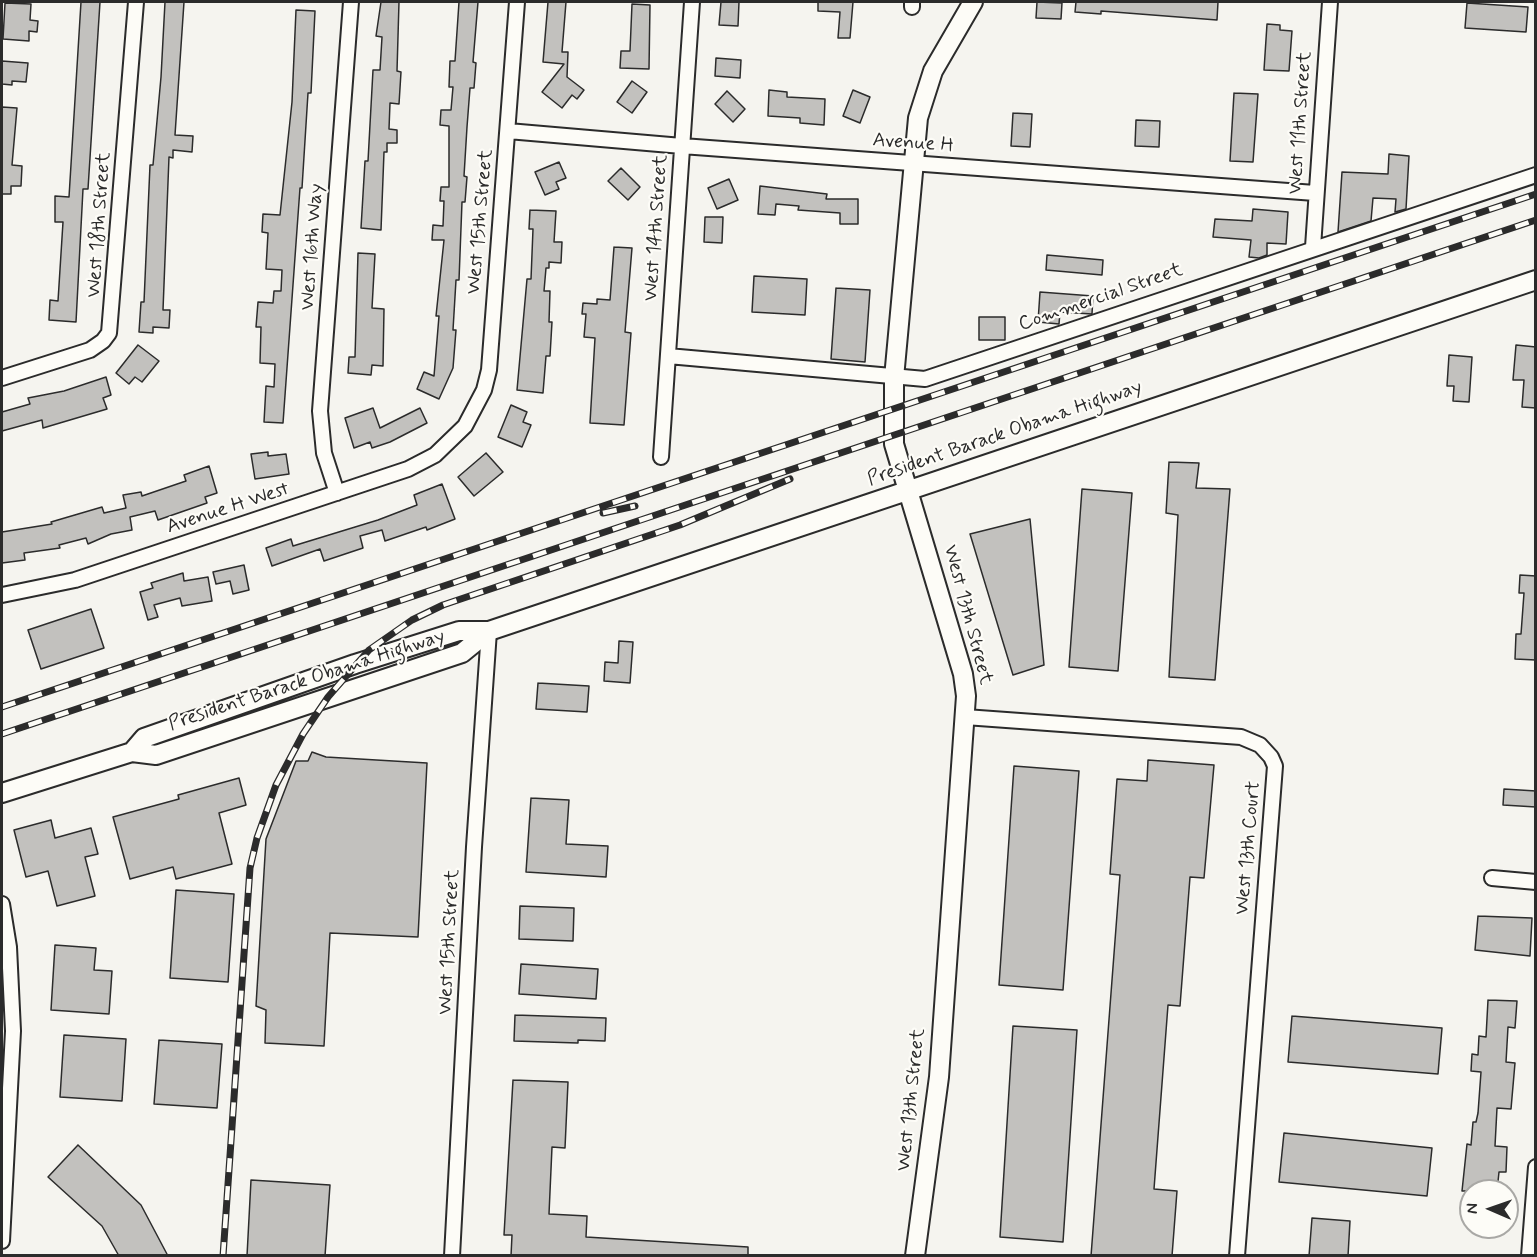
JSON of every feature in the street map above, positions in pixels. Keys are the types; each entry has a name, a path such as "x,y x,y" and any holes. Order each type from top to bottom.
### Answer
{"main road":[{"name":"West 13th Street","path":"915,1256 939,1077 965,717 963,674 894,444 894,378 912,163 918,118 933,71 973,2"},
{"name":"President Barack Obama Highway","path":"2,793 132,752 156,755 462,653 489,631 1536,280"}],"street":[{"name":"West 18th Street","path":"2,378 90,350 103,341 109,333 136,2"},
{"name":"West 16th Way","path":"337,493 324,453 320,411 351,2"},
{"name":"West 15th Street","path":"456,437 476,409 489,370 517,2"},
{"name":"West 14th Street","path":"661,457 692,2"},
{"name":"West 11th Street","path":"1313,248 1330,2"},
{"name":"Avenue H","path":"508,131 1315,193"},
{"name":"Commercial Street","path":"668,356 925,379 1536,174"},
{"name":"Avenue H West","path":"2,595 75,580 418,465 435,455 456,437"},
{"name":"West 15th Street","path":"452,1256 474,847 489,631"},
{"name":"West 13th Court","path":"965,717 1241,737 1260,745 1271,757 1275,766 1237,1256"},
{"path":"1492,878 1536,882"},
{"path":"2,904 10,957 14,1031 2,1240"},
{"path":"1529,1256 1536,1167"}],"building":[{"path":"81,2 100,2 88,189 83,189 76,322 49,320 50,300 58,301 63,222 55,222 55,196 69,197"},
{"path":"165,2 184,2 175,135 193,136 192,152 173,150 173,158 169,157 163,310 170,310 169,328 153,327 153,333 139,332 141,302 144,302 150,165 153,165"},
{"path":"381,2 399,2 397,71 401,72 399,104 390,103 389,129 397,130 397,143 387,143 387,152 384,152 381,230 361,228 365,161 368,161 373,70 380,70 382,37 376,36"},
{"path":"459,2 478,2 473,62 476,63 474,88 470,88 467,127 464,176 467,177 465,202 462,202 459,280 456,280 453,368 439,399 417,389 424,372 434,376 439,316 436,316 444,240 432,240 433,225 443,226 444,201 440,201 441,187 449,187 449,126 440,125 441,110 451,110 453,87 449,87 450,61 455,61"},
{"path":"548,2 566,2 562,52 568,52 567,77 584,90 577,99 572,95 562,108 542,92 564,64 543,62"},
{"path":"721,2 739,2 738,26 719,25"},
{"path":"818,2 853,2 850,38 838,38 840,12 818,11"},
{"path":"1037,2 1062,3 1061,19 1036,18"},
{"path":"1076,2 1218,2 1217,20 1101,11 1101,14 1075,12"},
{"path":"5,3 31,4 30,20 38,21 37,32 29,31 29,41 3,39"},
{"path":"1467,3 1528,7 1526,32 1465,28"},
{"path":"632,4 650,5 649,69 620,68 621,51 630,51"},
{"path":"296,10 315,11 311,93 308,93 283,423 264,422 266,386 274,387 275,364 260,363 261,327 256,327 258,302 273,303 274,291 281,291 282,270 266,269 268,233 262,232 263,214 280,215 292,102"},
{"path":"1267,24 1280,25 1280,30 1292,31 1289,71 1264,70"},
{"path":"716,58 741,60 740,78 715,76"},
{"path":"2,61 28,63 26,82 12,81 12,85 2,84"},
{"path":"632,81 647,92 632,113 617,102"},
{"path":"769,90 787,92 787,97 825,99 824,125 800,123 800,118 768,116"},
{"path":"853,90 870,97 860,123 843,116"},
{"path":"727,91 745,109 733,122 715,104"},
{"path":"1234,93 1258,94 1253,162 1230,161"},
{"path":"2,107 17,108 12,165 22,166 21,186 11,186 11,194 2,194"},
{"path":"1013,113 1032,114 1030,147 1011,146"},
{"path":"1136,120 1160,121 1159,147 1135,146"},
{"path":"1389,154 1409,156 1406,209 1395,212 1396,199 1373,198 1371,221 1338,232 1342,172 1388,174"},
{"path":"559,162 566,178 556,182 559,189 545,195 535,172"},
{"path":"621,168 640,187 628,200 608,181"},
{"path":"729,179 738,200 717,209 708,188"},
{"path":"760,186 827,194 826,199 858,199 858,224 840,224 840,213 798,210 799,206 776,204 775,215 758,214"},
{"path":"1253,209 1288,212 1286,244 1267,243 1267,255 1259,258 1249,257 1251,240 1213,237 1215,219 1252,221"},
{"path":"530,210 556,211 554,242 562,242 561,263 549,262 549,268 546,268 544,291 550,291 549,322 552,322 550,356 546,356 543,393 517,390 527,279 531,279 533,229 529,229"},
{"path":"705,217 723,217 722,243 704,242"},
{"path":"614,247 632,248 625,332 631,333 624,425 590,423 595,338 584,337 586,314 582,314 583,303 597,304 597,299 610,300"},
{"path":"358,253 375,254 372,308 384,309 383,366 372,365 371,375 348,373 349,357 355,357"},
{"path":"1047,255 1103,260 1102,275 1046,270"},
{"path":"754,276 807,279 805,315 752,312"},
{"path":"836,288 870,290 865,362 831,359"},
{"path":"1040,292 1093,296 1092,314 1060,312 1059,324 1038,322"},
{"path":"979,317 1005,317 1005,340 979,340"},
{"path":"138,345 159,361 142,382 135,377 129,384 116,373"},
{"path":"1516,345 1536,347 1536,408 1522,407 1524,380 1513,380"},
{"path":"1449,355 1472,357 1469,402 1453,401 1454,386 1447,386"},
{"path":"106,377 111,395 103,398 107,409 43,428 42,420 2,431 2,412 30,404 28,398 64,391"},
{"path":"511,405 527,412 523,422 531,425 522,447 498,437"},
{"path":"373,408 380,428 420,408 427,423 390,442 372,448 370,442 354,448 345,418"},
{"path":"268,452 268,456 286,454 289,474 255,479 251,454"},
{"path":"486,453 503,472 474,496 458,477"},
{"path":"1169,462 1199,463 1196,488 1230,489 1215,680 1169,677 1178,515 1166,513"},
{"path":"209,466 217,493 205,497 207,503 158,520 155,511 130,517 132,530 111,534 88,544 86,538 59,545 60,548 24,553 25,560 2,563 2,532 52,524 51,522 102,507 104,513 126,508 123,495 141,492 142,496 186,481 184,475"},
{"path":"442,484 455,519 427,530 426,527 385,541 382,530 360,536 363,548 324,561 320,549 272,566 266,548 291,539 293,546 378,520 417,505 414,495"},
{"path":"1082,489 1132,493 1118,671 1069,667"},
{"path":"1030,519 1044,665 1013,675 970,534"},
{"path":"244,565 249,590 233,594 230,581 216,584 213,572"},
{"path":"183,573 184,581 208,577 212,601 182,606 180,598 154,605 158,617 148,620 140,592 153,588 151,583"},
{"path":"1520,575 1536,576 1536,660 1515,659 1516,634 1521,634 1524,593 1519,593"},
{"path":"91,609 104,648 41,669 28,630"},
{"path":"619,641 633,642 630,683 604,681 605,662 618,663"},
{"path":"538,683 589,686 587,712 536,709"},
{"path":"312,752 326,757 427,763 418,937 330,933 324,1046 265,1043 266,1010 256,1006 266,839 296,761 308,761"},
{"path":"1148,760 1214,765 1204,878 1190,877 1180,1006 1168,1005 1154,1189 1177,1191 1172,1256 1091,1256 1120,875 1110,874 1117,779 1147,781"},
{"path":"1014,766 1079,771 1063,990 999,985"},
{"path":"239,778 246,805 219,813 232,864 176,879 173,867 130,879 113,817 179,799 178,795"},
{"path":"1504,789 1536,791 1536,807 1503,805"},
{"path":"531,798 569,800 566,844 608,846 606,877 526,872"},
{"path":"51,820 55,838 91,828 98,854 85,857 95,896 57,906 48,871 26,877 14,830"},
{"path":"176,890 234,894 228,982 170,978"},
{"path":"520,906 574,908 573,941 519,939"},
{"path":"1478,916 1532,918 1530,956 1475,950"},
{"path":"55,945 96,948 94,970 112,971 109,1014 51,1010"},
{"path":"521,964 598,969 596,999 519,994"},
{"path":"1488,1000 1517,1001 1515,1028 1508,1027 1506,1062 1515,1063 1511,1109 1497,1108 1495,1146 1507,1147 1506,1172 1499,1172 1498,1179 1463,1179 1467,1144 1471,1145 1473,1122 1476,1122 1478,1113 1481,1072 1471,1071 1472,1054 1478,1055 1479,1036 1486,1037"},
{"path":"515,1015 606,1018 605,1041 578,1040 578,1043 514,1041"},
{"path":"1292,1016 1442,1028 1438,1074 1288,1062"},
{"path":"1013,1026 1077,1030 1063,1242 1000,1237"},
{"path":"64,1035 126,1039 122,1101 60,1097"},
{"path":"159,1040 222,1044 217,1108 154,1104"},
{"path":"513,1080 568,1082 565,1148 552,1147 549,1214 587,1216 586,1237 748,1247 748,1256 511,1256 512,1235 504,1235"},
{"path":"1284,1133 1432,1148 1427,1196 1279,1182"},
{"path":"78,1145 141,1205 168,1256 119,1256 102,1226 48,1177"},
{"path":"251,1180 330,1185 325,1256 247,1256"},
{"path":"1312,1218 1350,1221 1348,1256 1309,1256"}],"railway":[{"path":"2,707 1536,194"},
{"path":"2,734 1536,220"},
{"path":"223,1256 250,868 257,838 276,785 303,734 328,697 369,650 412,620 443,605 680,525 790,479"},
{"path":"603,513 635,506"}]}
